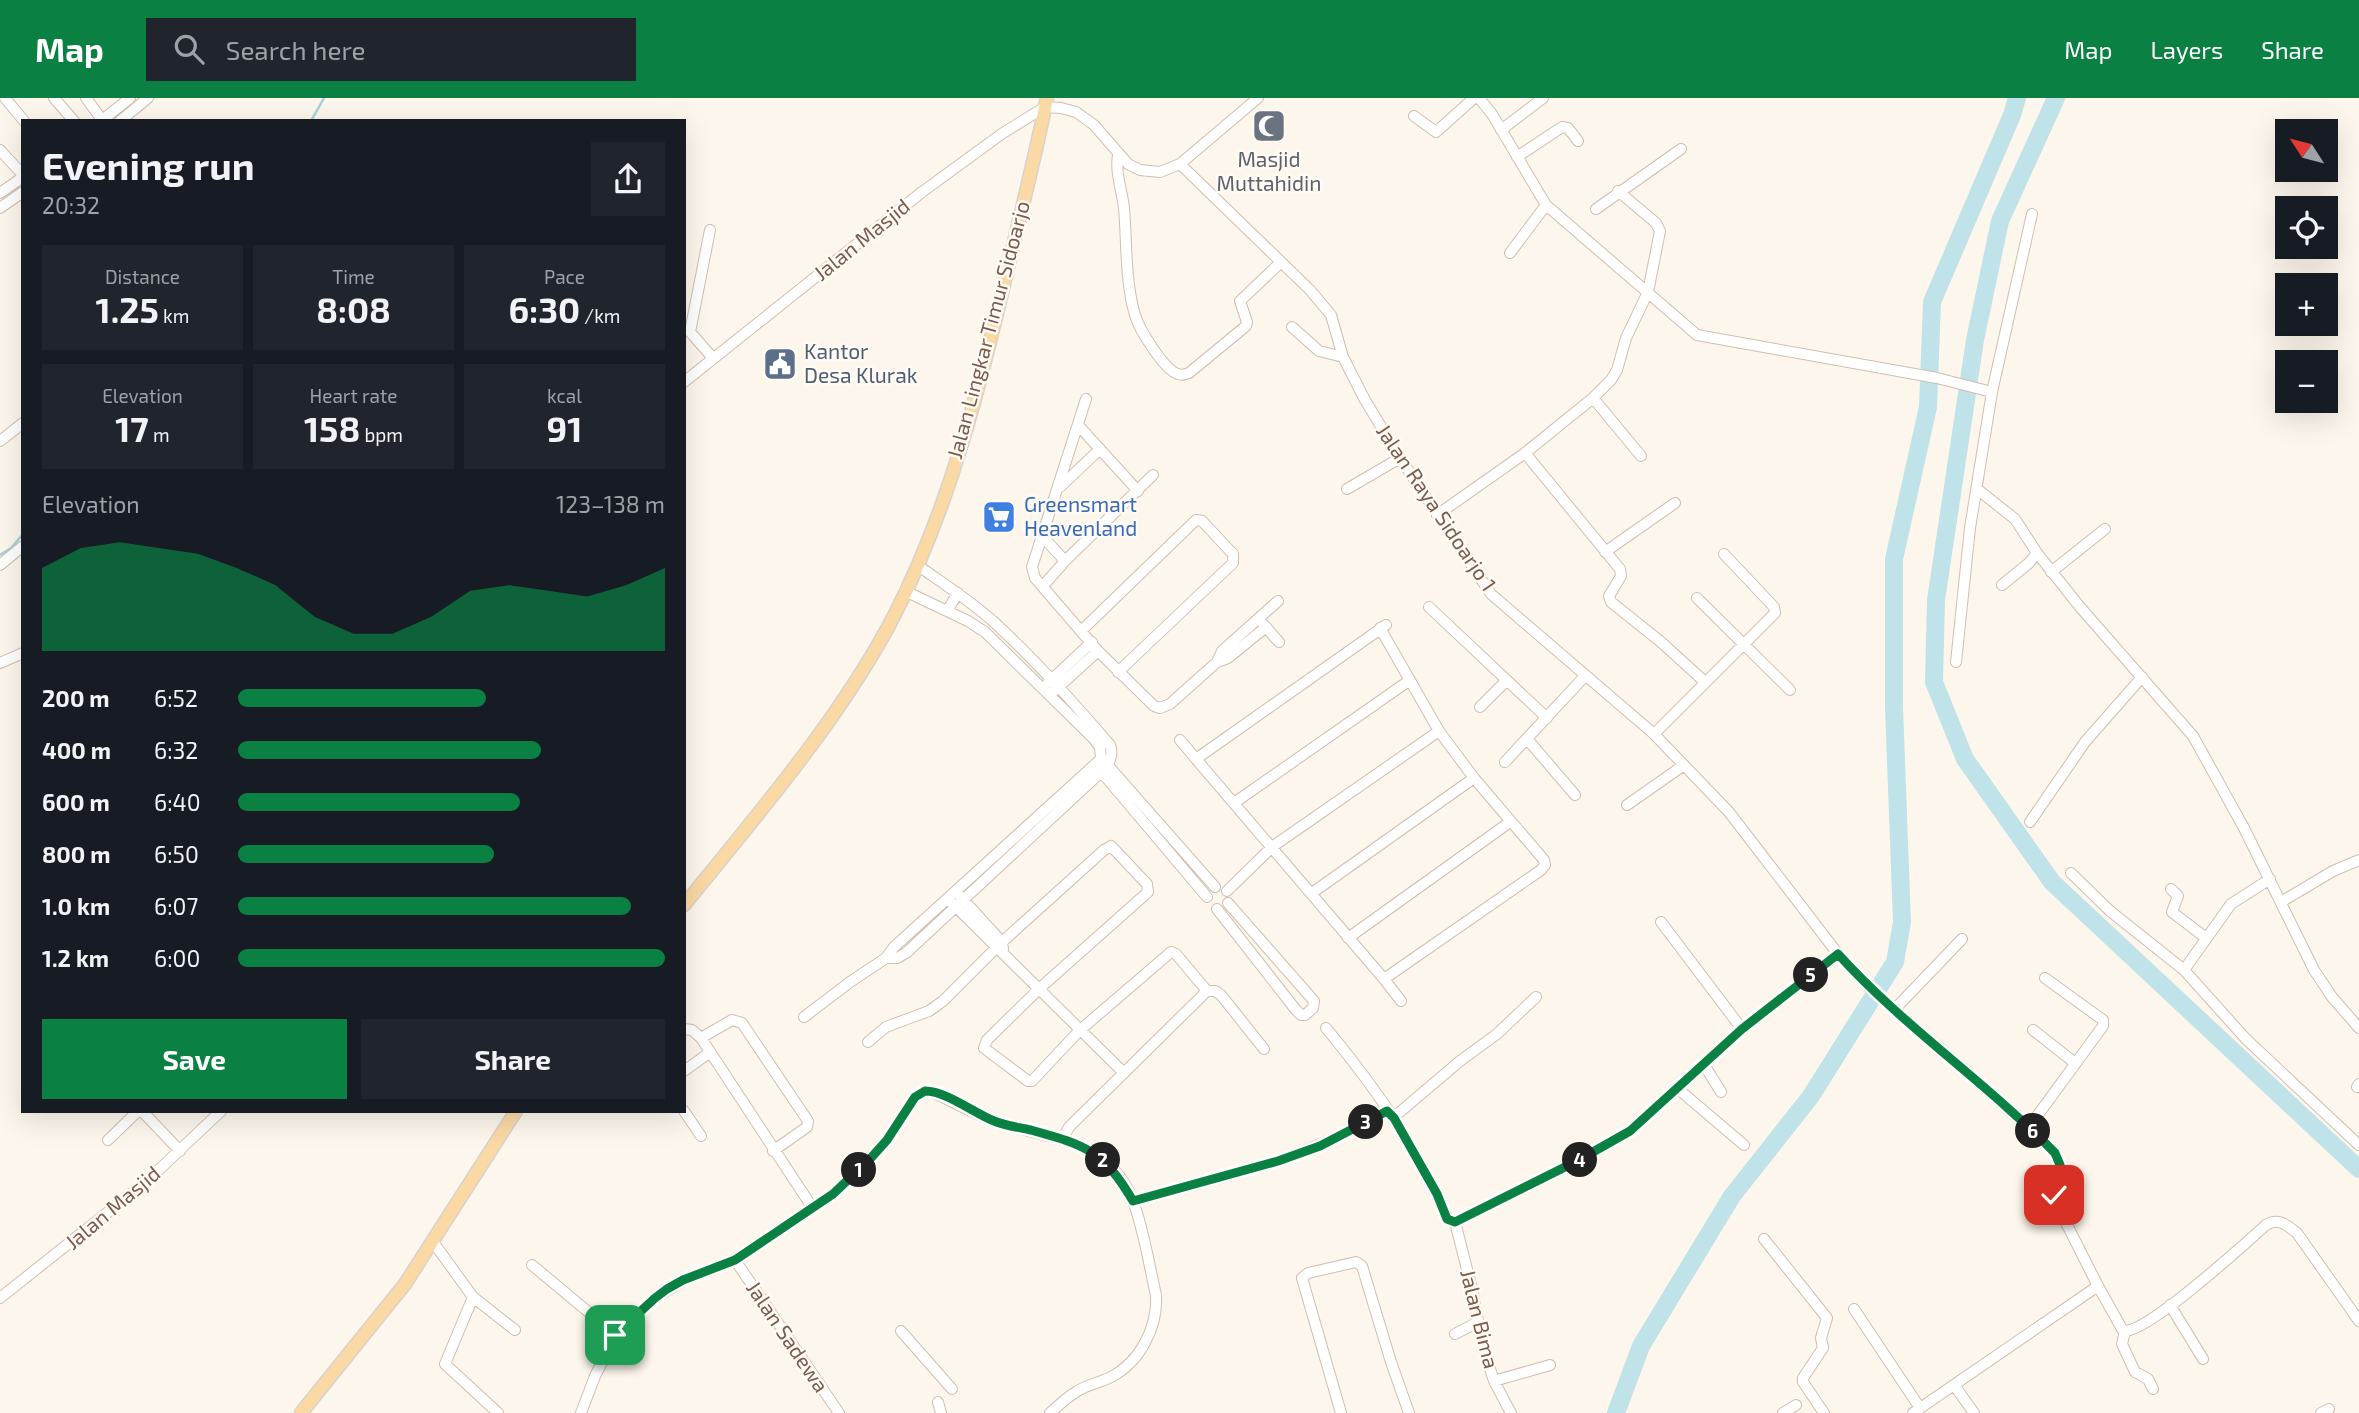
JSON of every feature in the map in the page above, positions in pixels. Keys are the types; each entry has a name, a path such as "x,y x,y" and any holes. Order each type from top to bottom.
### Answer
{"main road":[{"name":"Jalan Lingkar Timur Sidoarjo","path":"686,902 799,760 838,706 895,614 932,531 964,436 987,355 1046,103"},
{"path":"301,1413 405,1284 515,1113"}],"street":[{"path":"5,98 22,119"},
{"path":"54,98 72,119"},
{"path":"86,98 101,119"},
{"path":"104,119 130,98"},
{"path":"122,119 148,98"},
{"path":"1046,103 1084,117 1118,155 1135,168 1147,172 1166,171 1180,164 1258,98"},
{"path":"1414,117 1436,132 1476,98 1501,130 1546,205 1691,331 1703,337 1937,378 1988,391"},
{"path":"1501,130 1543,98"},
{"name":"Jalan Masjid","path":"686,380 922,191 1046,103"},
{"path":"1517,157 1562,127 1568,128 1578,141"},
{"path":"1596,209 1681,149"},
{"path":"0,150 21,174"},
{"path":"1118,155 1131,300 1136,318 1154,349 1174,372 1182,375 1189,373 1246,326 1240,301 1280,263"},
{"name":"Jalan Raya Sidoarjo 1","path":"1180,164 1310,290 1331,315 1343,357 1400,458 1492,594 1654,734 1729,812 1838,954 1869,988 2029,1127 2059,1158 2055,1201 2098,1286"},
{"path":"0,193 21,177"},
{"path":"1437,515 1525,453 1593,398 1617,370 1626,338 1648,292 1660,234 1659,228 1618,191"},
{"path":"0,208 21,193"},
{"path":"1510,253 1546,205"},
{"path":"1956,662 1988,391 2032,214"},
{"path":"710,230 690,332 713,358"},
{"path":"1292,327 1318,351 1343,357"},
{"path":"1593,398 1641,456"},
{"path":"1086,399 1032,573 1118,672 1154,706 1160,708 1170,704 1217,662 1228,658 1262,623 1278,601"},
{"path":"0,441 21,425"},
{"path":"1077,425 1138,491"},
{"path":"1057,490 1100,449"},
{"path":"1525,453 1621,573 1609,596 1611,602 1706,682"},
{"path":"1347,489 1400,458"},
{"path":"1043,586 1153,475"},
{"path":"1977,489 2015,519 2051,572 2193,736 2270,879 2314,970 2332,997 2359,1028"},
{"path":"1605,552 1675,503"},
{"path":"1081,631 1196,520 1202,521 1233,554 1233,563 1118,672"},
{"path":"2051,572 2105,529"},
{"path":"1042,537 1065,561"},
{"path":"0,565 21,548"},
{"path":"2002,585 2037,553"},
{"path":"1654,734 1774,615 1775,609 1724,554"},
{"path":"804,1017 886,958 902,956 935,917 1112,754 1110,745 1055,683 993,622 958,593 917,565"},
{"path":"905,591 985,632 1098,744 1101,765 1207,897 1210,905 1217,909 1301,1014 1307,1014 1313,1008 1314,1002 1228,903 1227,891"},
{"path":"947,611 958,593"},
{"path":"1697,598 1790,690"},
{"path":"968,621 975,607"},
{"path":"1429,607 1547,718"},
{"path":"985,632 993,622"},
{"path":"1262,623 1279,642"},
{"path":"1196,759 1383,627 1439,730 1474,778 1544,860 1542,869 1384,979"},
{"path":"1046,692 1095,646"},
{"path":"0,663 21,655"},
{"path":"1505,762 1585,676"},
{"path":"2030,822 2085,742 2142,677"},
{"path":"1234,803 1410,680"},
{"path":"1480,707 1506,681"},
{"path":"1227,891 1272,847 1439,730"},
{"path":"1180,740 1401,1001"},
{"path":"1528,740 1575,795"},
{"path":"1101,765 1215,887"},
{"path":"1627,805 1685,765"},
{"path":"1312,893 1474,778"},
{"path":"1348,938 1510,822"},
{"path":"868,1042 886,1027 935,1006 1108,847 1114,848 1147,884 1148,891 1039,989 987,1040 983,1045 985,1049 1031,1082 1079,1031 1171,952 1176,954 1207,991"},
{"path":"2281,902 2333,871 2359,860"},
{"path":"2071,873 2110,911 2184,970 2246,1040 2359,1145"},
{"path":"2184,970 2233,901 2270,879"},
{"path":"1207,897 1215,887 1227,891"},
{"path":"2171,889 2178,896 2172,912 2206,938"},
{"path":"955,899 1079,1031 1123,1072"},
{"path":"1217,909 1222,909 1228,903"},
{"path":"1661,922 1742,1029"},
{"path":"1894,1010 1962,939"},
{"path":"1455,1222 1616,1140 1647,1117 1742,1029 1838,954"},
{"path":"2029,1127 2103,1026 2103,1020 2045,978"},
{"path":"1284,993 1297,982"},
{"path":"1063,1138 1069,1127 1207,991 1222,995 1264,1049"},
{"path":"1133,1201 1278,1161 1320,1146 1382,1112 1392,1115 1497,1034 1536,997"},
{"path":"701,1038 732,1020 742,1023 808,1122 807,1127 773,1151"},
{"name":"Jalan Bima","path":"1326,1028 1392,1115 1437,1194 1447,1219 1455,1222 1494,1381 1507,1412"},
{"path":"686,1029 701,1038 812,1207"},
{"path":"2033,1030 2075,1063"},
{"path":"686,1070 709,1053"},
{"path":"1703,1063 1721,1093"},
{"path":"1676,1088 1744,1145"},
{"path":"581,1413 615,1335 667,1289 735,1260 833,1194 887,1140 915,1097 925,1091 954,1101 1004,1125 1063,1138 1086,1147 1114,1172 1133,1201 1156,1295 1153,1324 1139,1353 1126,1366 1112,1376 1076,1392 1050,1413"},
{"path":"108,1140 138,1113"},
{"path":"142,1113 180,1151"},
{"name":"Jalan Masjid","path":"0,1298 107,1214 180,1151 219,1113"},
{"path":"685,1113 701,1136"},
{"path":"2125,1331 2134,1330 2171,1306 2266,1225 2276,1221 2284,1223 2297,1233 2359,1321"},
{"path":"1764,1239 1827,1318 1821,1338 1823,1348 1802,1378 1825,1413"},
{"path":"433,1242 473,1297 515,1330"},
{"name":"Jalan Sadewa","path":"735,1260 839,1413"},
{"path":"1340,1413 1302,1278 1308,1273 1356,1262 1362,1266 1409,1413"},
{"path":"532,1265 615,1335"},
{"path":"1854,1310 1917,1410 2098,1286 2125,1331"},
{"path":"473,1297 444,1364 498,1413"},
{"path":"2171,1306 2203,1359"},
{"path":"1455,1334 1478,1322"},
{"path":"901,1331 951,1389"},
{"path":"2125,1331 2122,1344 2135,1372 2148,1379 2153,1389"},
{"path":"1494,1381 1550,1365"},
{"path":"1954,1385 1974,1413"},
{"path":"938,1402 941,1413"},
{"path":"1783,1413 1796,1405"}],"waterway":[{"path":"312,119 324,98"},
{"path":"1616,1413 1641,1346 1732,1196 1811,1096 1895,962 1902,922 1894,707 1894,559 1928,407 1932,302 2017,98"},
{"path":"2056,98 2000,221 1975,340 1936,600 1934,682 1965,759 2052,882 2359,1169"},
{"path":"0,555 21,536"}],"place":[{"name":"Masjid Muttahidin","path":"1269,126"},
{"name":"Kantor Desa Klurak","path":"780,364"},
{"name":"Greensmart Heavenland","path":"999,517"}],"route":[{"path":"615,1335 667,1289 735,1260 833,1194 852,1178 887,1140 915,1097 925,1091 954,1101 1004,1125 1063,1138 1086,1147 1107,1163 1133,1201 1278,1161 1320,1146 1387,1111 1394,1118 1437,1194 1447,1219 1455,1222 1577,1161 1630,1131 1742,1029 1838,954 1869,988 1962,1067 2055,1153 2060,1165 2054,1195"}]}
